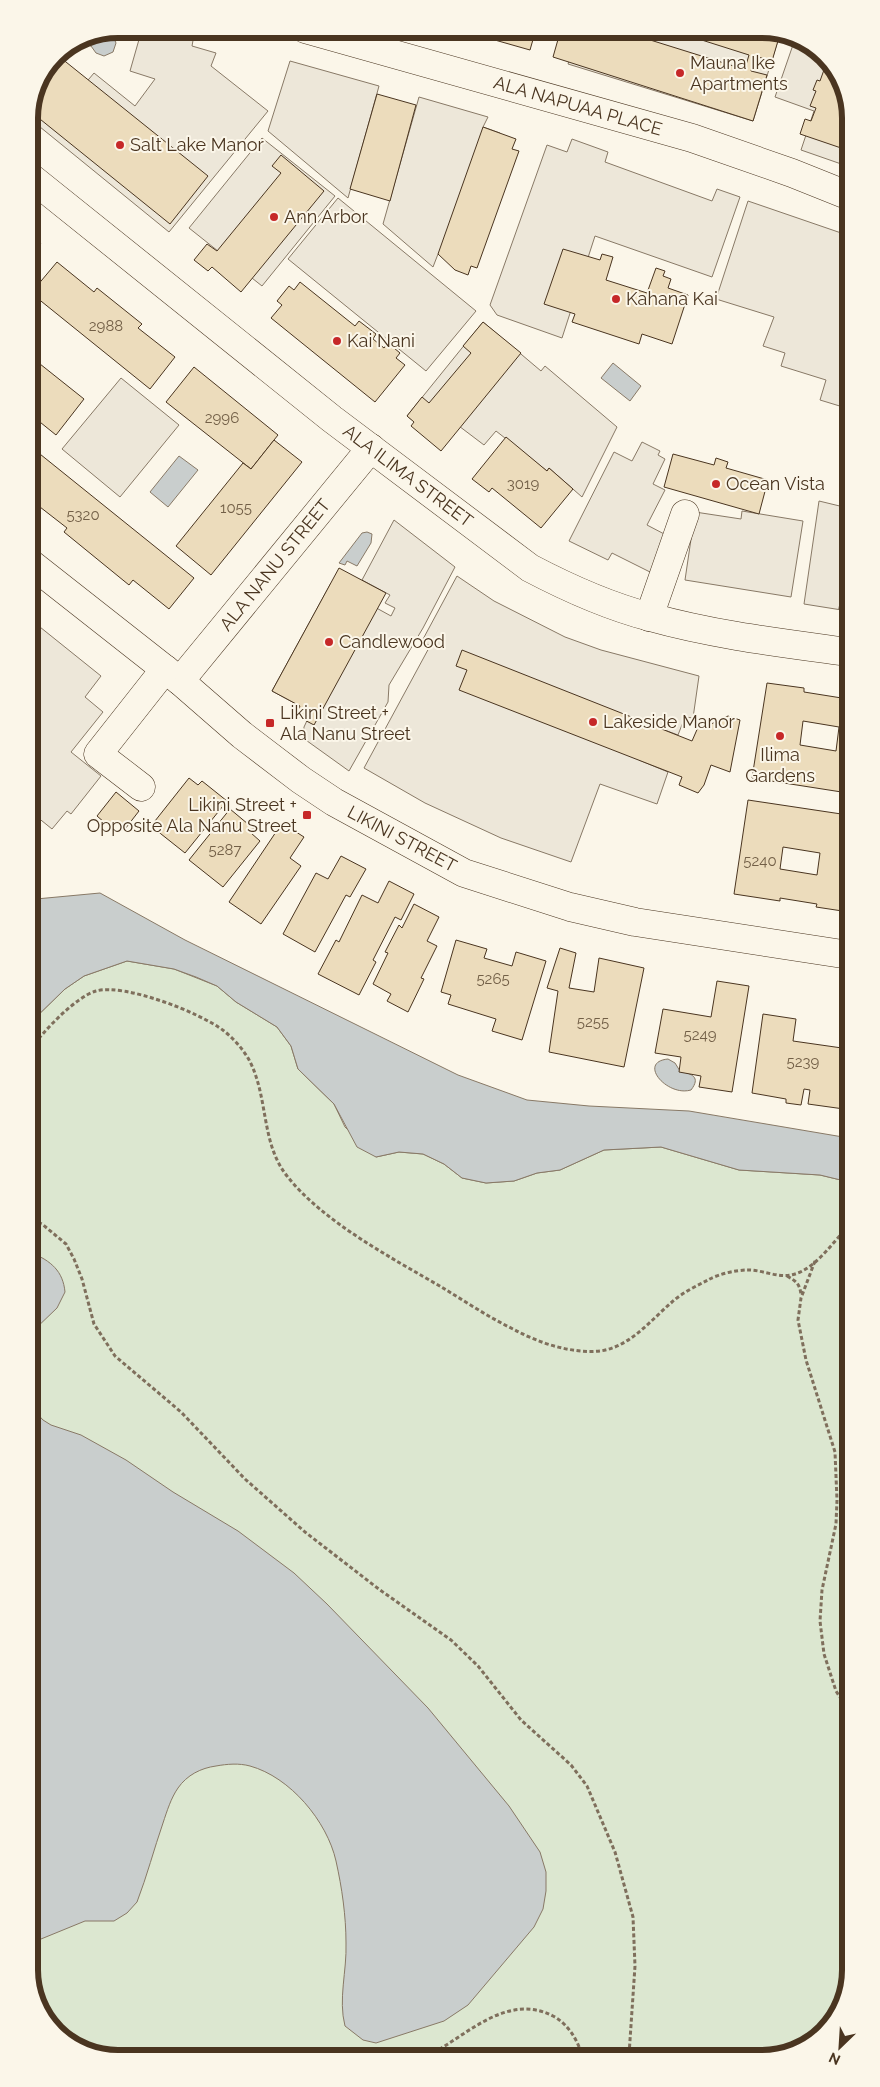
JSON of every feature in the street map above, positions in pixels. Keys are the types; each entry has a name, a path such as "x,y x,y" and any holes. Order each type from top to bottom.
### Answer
{"street":[{"name":"ALA NAPUAA PLACE","path":"337,38 692,138 792,173 842,193"},
{"name":"ALA ILIMA STREET","path":"38,183 371,448 530,568 566,586 649,617 729,634 842,651"},
{"name":"ALA NANU STREET","path":"141,787 98,754 172,675 371,448"},
{"path":"649,617 685,514"},
{"name":"LIKINI STREET","path":"38,569 172,675 242,735 334,802 464,873 570,907 635,922 842,954"}],"path":[{"path":"38,1039 44,1031 81,999 94,991 110,989 126,991 149,998 195,1015 222,1030 235,1040 248,1057 256,1077 275,1159 298,1189 317,1206 378,1249 515,1330 560,1348 600,1351 616,1346 633,1337 675,1299 712,1278 748,1270 787,1276 797,1274 815,1261 842,1233"},
{"path":"38,1222 66,1244 82,1279 94,1324 115,1356 181,1412 245,1479 305,1532 380,1590 451,1640 478,1666 521,1720 571,1765 587,1786 615,1852 633,1917 635,1966 629,2050"},
{"path":"801,1298 815,1261"},
{"path":"787,1276 797,1282 800,1287 801,1298 798,1320 801,1340 835,1452 836,1524 822,1590 821,1614 824,1654 836,1691 842,1700"},
{"path":"439,2050 496,2015 520,2009 544,2012 564,2023 573,2034 580,2050"}],"green space":[{"path":"127,961 174,969 217,986 236,1002 277,1027 291,1046 298,1069 334,1104 345,1127 376,1157 399,1152 423,1154 444,1164 462,1178 486,1183 514,1181 537,1173 560,1170 604,1150 661,1147 739,1170 820,1175 842,1180 842,1969 841,1985 832,2009 822,2022 815,2022 815,2029 807,2036 788,2045 762,2050 113,2049 97,2047 78,2039 54,2018 42,1995 38,1980 38,1015 65,989 84,976"}],"shaded area":[{"path":"114,38 116,43 113,52 104,56 96,53 91,46 86,44 102,39"},
{"path":"139,38 193,38 192,46 216,53 211,66 268,111 169,232 38,125 40,97 53,71 78,92 94,73 135,106 155,79 130,71"},
{"name":"Mauna Ike Apartments","path":"576,38 778,39 753,121 568,64"},
{"path":"793,44 802,48 819,61 834,82 841,102 842,164 801,150 814,111 775,97"},
{"path":"290,61 379,86 348,198 268,131"},
{"path":"419,97 488,117 483,127 500,133 455,261 438,254 433,267 383,224"},
{"path":"262,138 335,196 262,286 189,228"},
{"path":"572,139 608,152 605,162 712,201 717,189 740,197 712,277 595,236 562,338 497,315 490,305 547,145 567,152"},
{"path":"338,198 476,311 426,371 288,259"},
{"path":"748,201 842,233 842,407 820,400 826,380 781,366 785,353 763,346 774,317 716,299"},
{"path":"483,322 541,371 545,366 617,427 582,497 549,468 547,471 496,431 484,445 451,420 436,439 407,416"},
{"path":"613,363 641,386 630,401 601,378"},
{"path":"121,378 179,425 120,497 62,449"},
{"path":"642,442 660,451 658,455 665,459 653,484 665,490 647,525 668,536 650,572 612,553 608,560 569,541 614,452 632,461"},
{"path":"179,456 198,470 168,507 150,492"},
{"path":"819,501 842,507 842,610 804,604"},
{"path":"742,511 803,521 791,597 685,580 695,512 741,519"},
{"path":"394,520 455,567 423,628 389,685 388,702 349,771 303,738 304,727 311,712 272,691 331,583 391,616 395,608 385,603 390,595 362,580"},
{"path":"362,533 372,534 371,543 357,566 347,561 345,565 339,563"},
{"path":"457,576 494,601 565,637 601,650 699,676 693,718 685,717 678,735 651,725 639,760 668,772 657,804 600,784 571,862 501,838 425,803 364,768 430,646 422,641"},
{"path":"38,625 101,676 85,697 103,712 71,752 101,776 71,814 67,811 52,829 38,818"},
{"path":"100,893 185,940 458,1075 527,1100 589,1106 689,1111 842,1137 842,1180 820,1175 739,1170 661,1147 604,1150 560,1170 537,1173 514,1181 486,1183 462,1178 444,1164 423,1154 399,1152 376,1157 357,1147 334,1104 298,1069 291,1046 277,1027 236,1002 217,986 196,977 174,969 127,961 84,976 65,989 38,1015 38,899"},
{"path":"668,1059 675,1063 680,1071 694,1077 695,1082 691,1090 673,1089 659,1078 655,1072 655,1066 659,1061"},
{"path":"38,1256 50,1263 62,1278 65,1292 57,1308 38,1326"},
{"path":"38,1415 51,1425 81,1435 126,1460 173,1492 238,1531 294,1573 327,1604 428,1708 509,1806 540,1852 546,1872 546,1891 543,1909 534,1927 468,2005 444,2021 376,2043 363,2040 345,2026 343,2016 346,1953 343,1902 336,1861 324,1831 305,1803 279,1780 250,1766 242,1764 224,1765 205,1768 195,1773 178,1788 168,1809 137,1902 127,1913 114,1921 85,1921 38,1941"}],"building":[{"path":"488,38 533,38 530,50"},
{"name":"Mauna Ike Apartments","path":"558,38 644,38 740,68 742,63 746,65 749,55 695,38 778,39 772,61 755,56 751,71 767,75 753,121 553,57"},
{"name":"Salt Lake Manor","path":"63,59 208,176 170,224 38,117 40,97 44,87 51,73"},
{"path":"825,68 834,82 841,102 842,148 800,134 805,119 811,121 816,108 810,106 816,91 813,90 817,80 820,81"},
{"path":"377,94 416,105 390,201 350,189"},
{"path":"483,127 516,139 512,149 519,151 477,268 471,266 468,275 455,270 438,254"},
{"name":"Ann Arbor","path":"281,155 324,191 241,292 212,267 208,271 194,260 207,244 217,251 281,173 272,166"},
{"name":"Kahana Kai","path":"563,249 600,260 602,254 613,257 606,280 647,293 656,268 665,271 663,276 671,279 668,288 688,295 672,344 642,334 639,344 572,322 575,314 544,304"},
{"path":"57,262 94,292 97,288 142,324 138,328 175,357 150,389 38,299 38,285"},
{"name":"Kai Nani","path":"300,282 355,326 359,321 376,334 373,339 384,348 388,343 400,353 396,358 405,365 375,402 271,318 282,305 277,301 289,286 294,290"},
{"path":"483,322 521,353 441,451 411,426 414,422 407,416 422,397 429,403 471,353 463,346"},
{"path":"38,362 84,399 56,435 38,420"},
{"path":"194,367 278,435 251,469 166,402"},
{"path":"506,437 547,471 549,468 573,489 541,528 492,488 489,492 472,479"},
{"path":"274,440 302,462 211,575 176,546 243,463 251,469"},
{"path":"38,452 194,578 169,609 133,580 129,585 64,532 67,528 38,505"},
{"name":"Ocean Vista","path":"673,454 714,465 716,458 728,462 726,468 768,480 759,514 664,487"},
{"name":"Candlewood","path":"339,568 386,593 314,725 295,715 300,706 272,691"},
{"path":"842,588 842,609 839,609"},
{"name":"Lakeside Manor","path":"462,650 692,741 699,725 709,725 728,716 740,720 730,772 711,765 704,785 698,793 679,785 682,777 459,690 467,670 456,666"},
{"name":"Ilima Gardens","path":"767,683 804,688 804,692 842,698 842,792 752,778","holes":["803,721 839,727 836,751 800,745"]},
{"path":"189,778 198,785 202,781 227,801 185,853 151,826"},
{"path":"116,792 139,811 125,829 117,823 112,829 97,816"},
{"path":"748,800 842,814 842,911 816,907 817,904 780,898 780,901 734,894","holes":["783,847 820,853 817,875 780,869"]},
{"path":"230,809 254,829 251,833 260,841 223,887 189,860"},
{"path":"282,823 304,837 290,858 301,866 261,924 229,902"},
{"path":"341,856 366,869 350,897 346,895 315,952 283,934 316,873 328,879"},
{"path":"389,881 414,894 401,920 395,917 373,960 376,962 359,995 318,974 336,940 339,942 362,895 378,903"},
{"path":"414,904 439,917 427,941 437,946 421,978 424,979 408,1012 387,1001 391,994 373,984 388,953 385,952 399,925 402,928"},
{"path":"456,940 487,949 484,958 512,966 516,952 546,961 522,1040 492,1031 496,1019 448,1004 451,995 441,992"},
{"path":"560,948 576,953 569,988 594,992 599,958 644,968 624,1067 549,1052 558,991 547,988"},
{"path":"717,981 749,986 732,1092 699,1087 701,1076 679,1072 681,1057 655,1053 663,1009 711,1017"},
{"path":"763,1014 796,1019 793,1041 842,1048 842,1109 808,1104 810,1090 804,1089 801,1105 786,1103 786,1099 752,1093"}],"place":[{"name":"Mauna Ike Apartments","path":"680,73"},
{"name":"Salt Lake Manor","path":"120,145"},
{"name":"Ann Arbor","path":"274,217"},
{"name":"Kahana Kai","path":"616,299"},
{"name":"Kai Nani","path":"337,341"},
{"name":"Ocean Vista","path":"716,484"},
{"name":"Candlewood","path":"329,642"},
{"name":"Lakeside Manor","path":"593,722"},
{"name":"Likini Street + Ala Nanu Street","path":"270,723"},
{"name":"Ilima Gardens","path":"780,736"},
{"name":"Likini Street + Opposite Ala Nanu Street","path":"307,815"}]}
